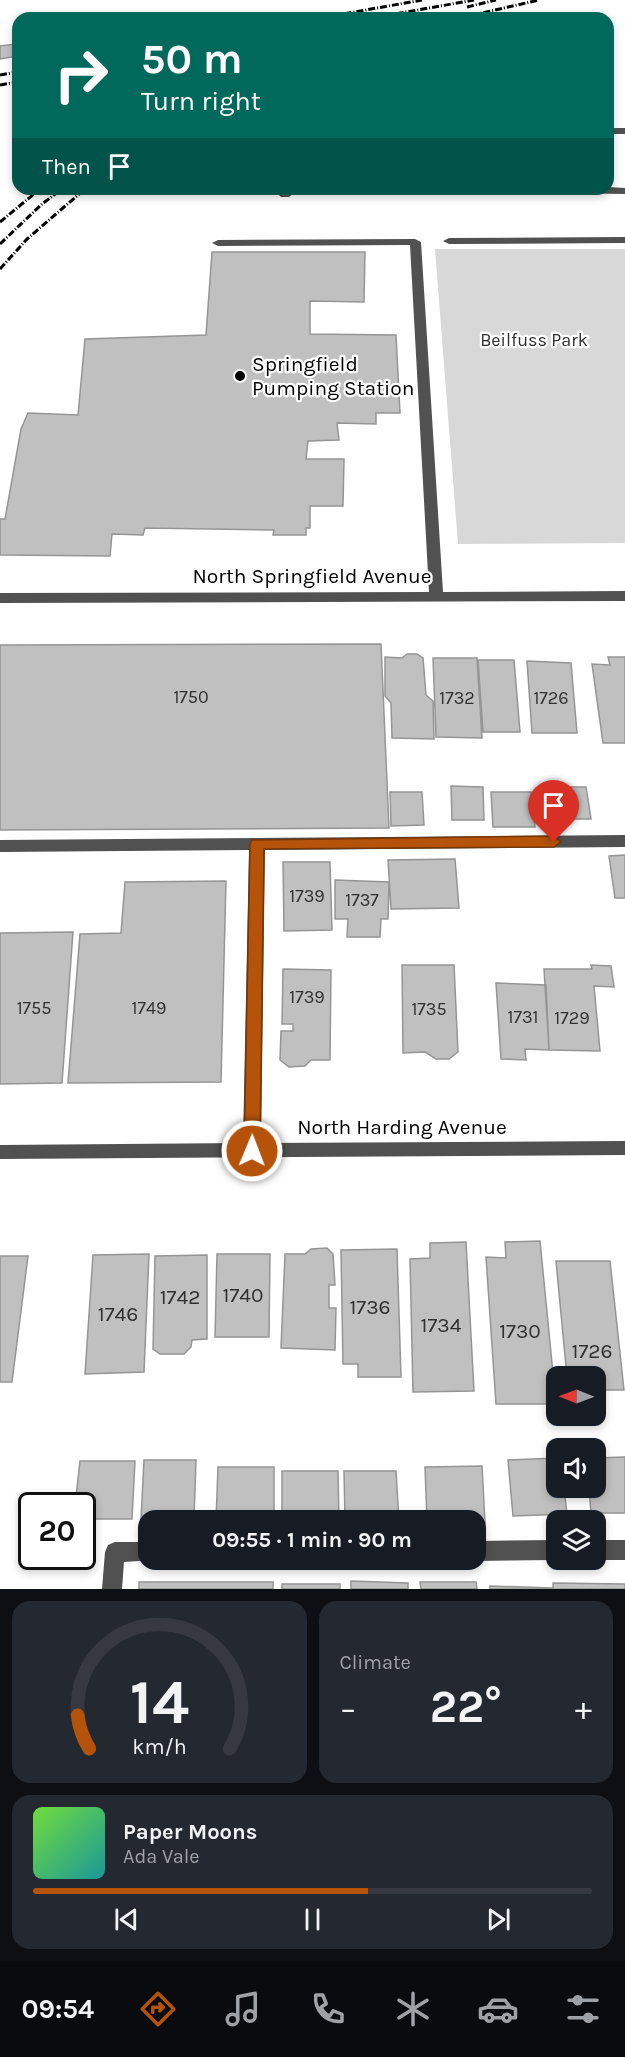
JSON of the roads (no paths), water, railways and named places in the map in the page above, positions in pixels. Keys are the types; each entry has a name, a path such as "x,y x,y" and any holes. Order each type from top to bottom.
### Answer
{"street":[{"path":"449,241 625,240"},
{"path":"218,243 415,242 436,597"},
{"name":"North Springfield Avenue","path":"0,598 625,596"},
{"path":"0,846 625,841"},
{"path":"252,1151 257,844"},
{"name":"North Harding Avenue","path":"0,1152 625,1148"},
{"path":"486,1551 546,1550"},
{"path":"606,1550 625,1550"},
{"path":"112,1589 115,1552 138,1552"}],"railway":[{"path":"355,12 422,0"},
{"path":"407,12 474,0"},
{"path":"467,7 496,0"},
{"path":"486,12 539,0"},
{"path":"0,75 12,73"},
{"path":"0,85 12,83"},
{"path":"0,222 33,195"},
{"path":"0,244 54,195"},
{"path":"0,269 27,239 78,195"}],"place":[{"name":"Springfield Pumping Station","path":"240,376"}],"park label":[{"name":"Beilfuss Park","path":"534,340"}]}
